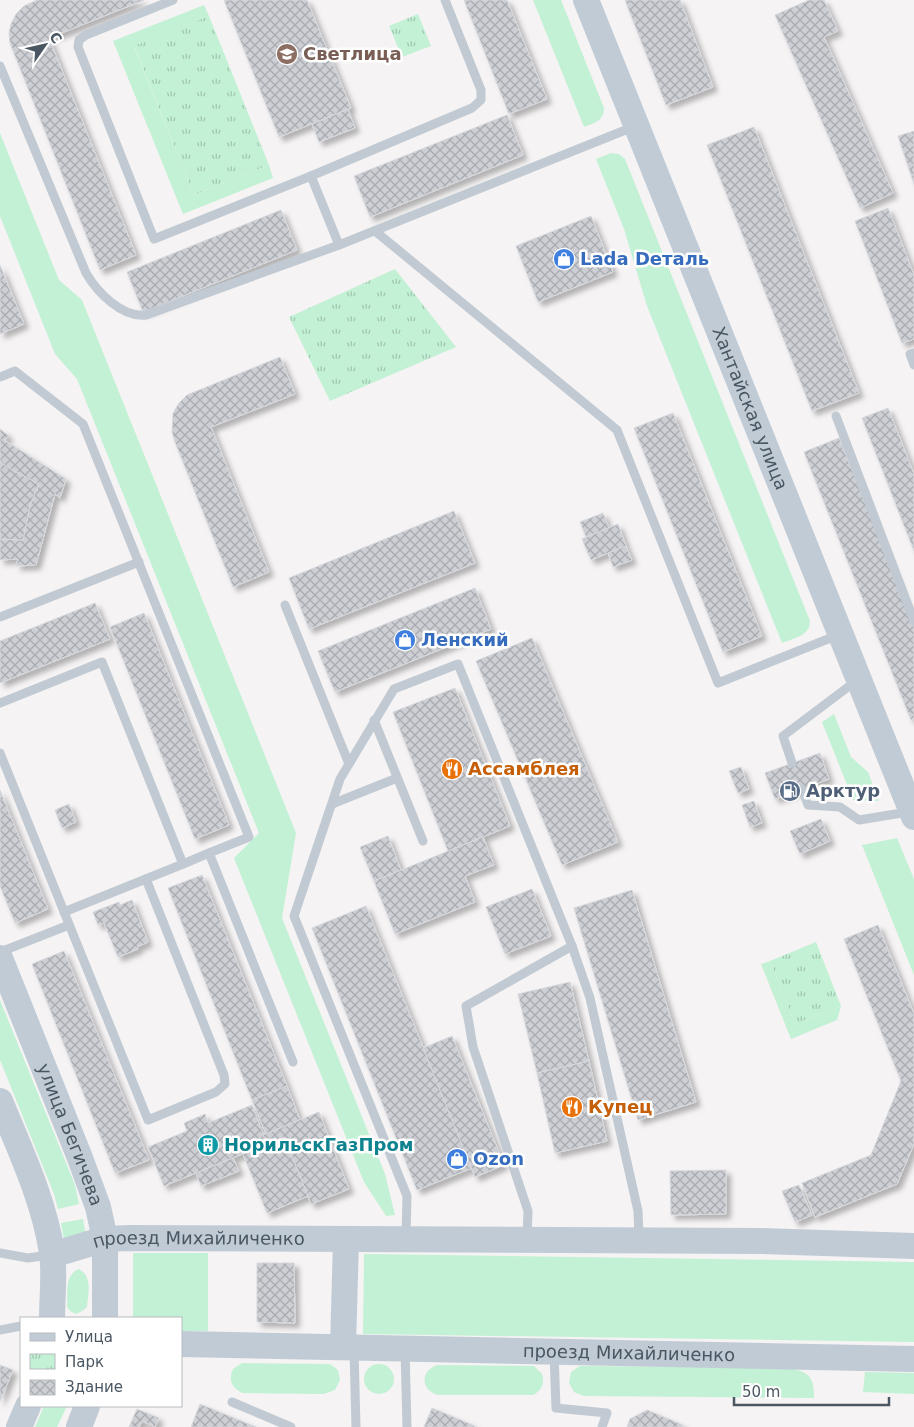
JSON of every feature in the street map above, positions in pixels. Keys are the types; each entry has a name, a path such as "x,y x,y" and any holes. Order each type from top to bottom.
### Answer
{"street":[{"name":"Хантайская улица","path":"586,0 913,814"},
{"name":"улица Бегичева","path":"0,958 98,1207 105,1239 105,1317"},
{"path":"0,1101 31,1179 44,1220 52,1254 52,1317"},
{"name":"проезд Михайличенко","path":"52,1254 105,1239 140,1238 762,1241 914,1246"},
{"path":"346,1240 349,1347"},
{"name":"проезд Михайличенко","path":"182,1344 914,1359"},
{"path":"19,1427 28,1407"},
{"path":"79,1427 86,1407"}],"lane":[{"path":"173,0 86,34 79,40 78,48 154,239 311,176 472,108 481,100 481,90 445,0"},
{"path":"0,66 86,273 93,285 106,299 130,314 138,316 146,315 340,245 636,126"},
{"path":"311,176 340,245"},
{"path":"375,231 616,430 718,683 840,634"},
{"path":"914,353 910,354 914,364"},
{"path":"0,377 15,371 83,424 249,837 64,912"},
{"path":"836,416 914,620"},
{"path":"0,617 139,562"},
{"path":"285,605 348,764"},
{"path":"0,703 102,662 183,864"},
{"path":"406,1240 407,1196 294,916 340,779 394,689 458,664 572,946 590,998 638,1211 639,1241"},
{"path":"792,763 783,736 858,679"},
{"path":"374,720 422,841"},
{"path":"0,753 148,1120 216,1092 224,1084 224,1075 146,879"},
{"path":"332,804 398,778"},
{"path":"802,789 808,805 840,807 859,820 913,814"},
{"path":"209,853 293,1062"},
{"path":"0,952 69,925"},
{"path":"527,1240 528,1211 473,1047 466,1006 572,946"},
{"path":"0,1253 28,1258 52,1254"},
{"path":"0,1330 20,1326"},
{"path":"349,1347 356,1427"},
{"path":"405,1348 407,1427"},
{"path":"554,1351 556,1408 608,1413 602,1427"},
{"path":"232,1402 291,1427"}],"green space":[{"path":"533,0 561,0 604,108 602,116 595,123 584,127"},
{"path":"204,5 209,16 134,47 194,195 269,165 273,178 183,214 113,41"},
{"path":"418,14 431,46 402,57 389,26"},
{"path":"209,16 269,165 194,195 134,46"},
{"path":"0,133 59,280 82,300 296,833 282,918 385,1174 395,1215 386,1216 364,1182 234,858 259,833 77,379 55,354 0,216"},
{"path":"611,153 619,154 625,159 810,621 807,630 796,638 782,643 647,306 624,229 596,159"},
{"path":"395,269 456,347 330,401 289,317"},
{"path":"834,714 851,757 868,772 879,801 853,800 822,722"},
{"path":"897,838 914,879 914,975 862,845"},
{"path":"816,942 841,1006 795,1024 770,961"},
{"path":"770,961 795,1024 841,1006 837,1020 791,1039 761,964"},
{"path":"0,1000 75,1185 79,1204 58,1209 54,1194 0,1060"},
{"path":"83,1219 86,1236 64,1240 61,1223"},
{"path":"133,1253 208,1253 208,1331 182,1331 182,1317 133,1317"},
{"path":"364,1254 914,1262 914,1342 363,1334"},
{"path":"79,1269 86,1276 89,1291 87,1307 76,1314 70,1311 67,1306 67,1290 71,1275"},
{"path":"242,1363 330,1364 338,1370 340,1380 335,1390 324,1394 242,1393 233,1386 231,1377 233,1369"},
{"path":"379,1364 385,1365 393,1373 393,1385 385,1393 379,1394 373,1393 365,1385 364,1379 365,1373 373,1365"},
{"path":"438,1365 534,1366 542,1374 543,1383 541,1389 533,1395 438,1395 428,1389 424,1380 428,1371"},
{"path":"580,1366 788,1368 801,1371 809,1376 813,1385 814,1398 584,1396 574,1392 569,1383 571,1372"},
{"path":"865,1372 914,1373 914,1394 863,1392"},
{"path":"44,1407 67,1407 57,1427 35,1427"}],"building":[{"path":"37,0 144,0 49,38 136,255 100,270 10,43 9,33 16,14 24,6"},
{"name":"Светлица","path":"224,0 307,0 351,108 279,137"},
{"path":"464,0 507,0 547,99 509,114"},
{"path":"625,0 680,0 713,87 666,105"},
{"path":"809,0 824,0 838,31 824,37 893,193 860,208 775,15"},
{"path":"348,109 355,128 319,142 312,124"},
{"path":"507,115 523,155 370,217 354,176"},
{"path":"754,127 859,393 812,411 707,145"},
{"path":"914,131 914,184 898,136"},
{"path":"888,208 914,275 914,339 902,343 855,221"},
{"path":"281,210 297,250 143,312 127,272"},
{"name":"Lada Dеталь","path":"591,216 613,272 538,302 516,246"},
{"path":"0,265 24,324 0,334"},
{"path":"280,357 295,394 211,427 269,572 233,587 175,442 172,432 173,413 187,395"},
{"path":"888,408 914,474 914,551 862,418"},
{"path":"673,413 762,636 723,652 634,428"},
{"path":"0,429 9,436 4,440 66,479 60,498 55,494 36,565 16,566 18,559 0,560 0,539 23,540 30,505 39,484 7,467 0,461"},
{"path":"839,438 914,624 914,718 911,720 804,452"},
{"path":"0,461 7,467 39,484 30,505 23,540 0,539"},
{"path":"454,511 475,563 309,629 289,578"},
{"path":"603,513 609,528 586,537 580,522"},
{"path":"618,524 626,546 591,560 582,539"},
{"path":"626,546 632,560 613,567 608,553"},
{"name":"Ленский","path":"475,588 491,629 335,692 318,651"},
{"path":"95,603 110,639 0,683 0,641"},
{"path":"144,613 229,825 195,839 110,627"},
{"path":"532,638 618,842 562,865 476,661"},
{"name":"Ассамблея","path":"455,688 510,826 448,851 393,712"},
{"path":"820,753 829,779 775,799 765,773"},
{"path":"741,767 749,789 738,793 729,771"},
{"path":"0,790 48,909 15,923 0,886"},
{"path":"754,801 762,823 750,827 742,805"},
{"path":"69,804 76,822 62,828 55,810"},
{"path":"821,819 830,841 800,854 790,831"},
{"path":"388,836 401,870 374,881 360,847"},
{"path":"483,837 494,865 465,876 475,902 395,934 374,881"},
{"path":"202,875 287,1086 252,1100 168,888"},
{"path":"532,889 551,936 505,954 486,907"},
{"path":"632,890 696,1102 638,1120 574,908"},
{"path":"132,900 148,942 137,947 138,949 118,957 104,923 98,925 93,912 119,902 120,905"},
{"path":"366,906 472,1168 417,1190 312,928"},
{"path":"878,925 914,1014 914,1144 897,1184 815,1217 802,1183 871,1155 901,1081 844,939"},
{"path":"64,951 149,1160 115,1173 32,964"},
{"path":"570,982 589,1061 537,1073 518,994"},
{"path":"452,1036 504,1165 475,1177 423,1048"},
{"name":"Купец","path":"589,1061 607,1141 555,1153 537,1073"},
{"path":"287,1086 300,1120 266,1134 252,1100"},
{"name":"НорильскГазПром","path":"252,1105 267,1144 164,1186 148,1147 187,1131 184,1123 205,1114 208,1123"},
{"path":"319,1112 349,1189 311,1204 284,1137 267,1144 263,1135"},
{"path":"284,1137 308,1196 267,1213 243,1154"},
{"path":"233,1158 239,1171 201,1186 196,1173"},
{"path":"726,1170 726,1214 671,1215 670,1171"},
{"path":"799,1185 812,1215 795,1222 782,1191"},
{"path":"257,1263 294,1263 295,1323 257,1322"},
{"path":"0,1365 13,1370 0,1401"},
{"path":"200,1404 256,1427 191,1427"},
{"path":"432,1408 475,1426 424,1427"},
{"path":"137,1409 159,1418 155,1427 142,1421 139,1427 129,1427"},
{"path":"647,1410 683,1425 682,1427 627,1427 630,1419"}],"place":[{"name":"Светлица","path":"287,54"},
{"name":"Lada Dеталь","path":"564,259"},
{"name":"Ленский","path":"405,640"},
{"name":"Ассамблея","path":"452,769"},
{"name":"Арктур","path":"790,791"},
{"name":"Купец","path":"572,1107"},
{"name":"НорильскГазПром","path":"208,1145"},
{"name":"Ozon","path":"457,1159"}]}
